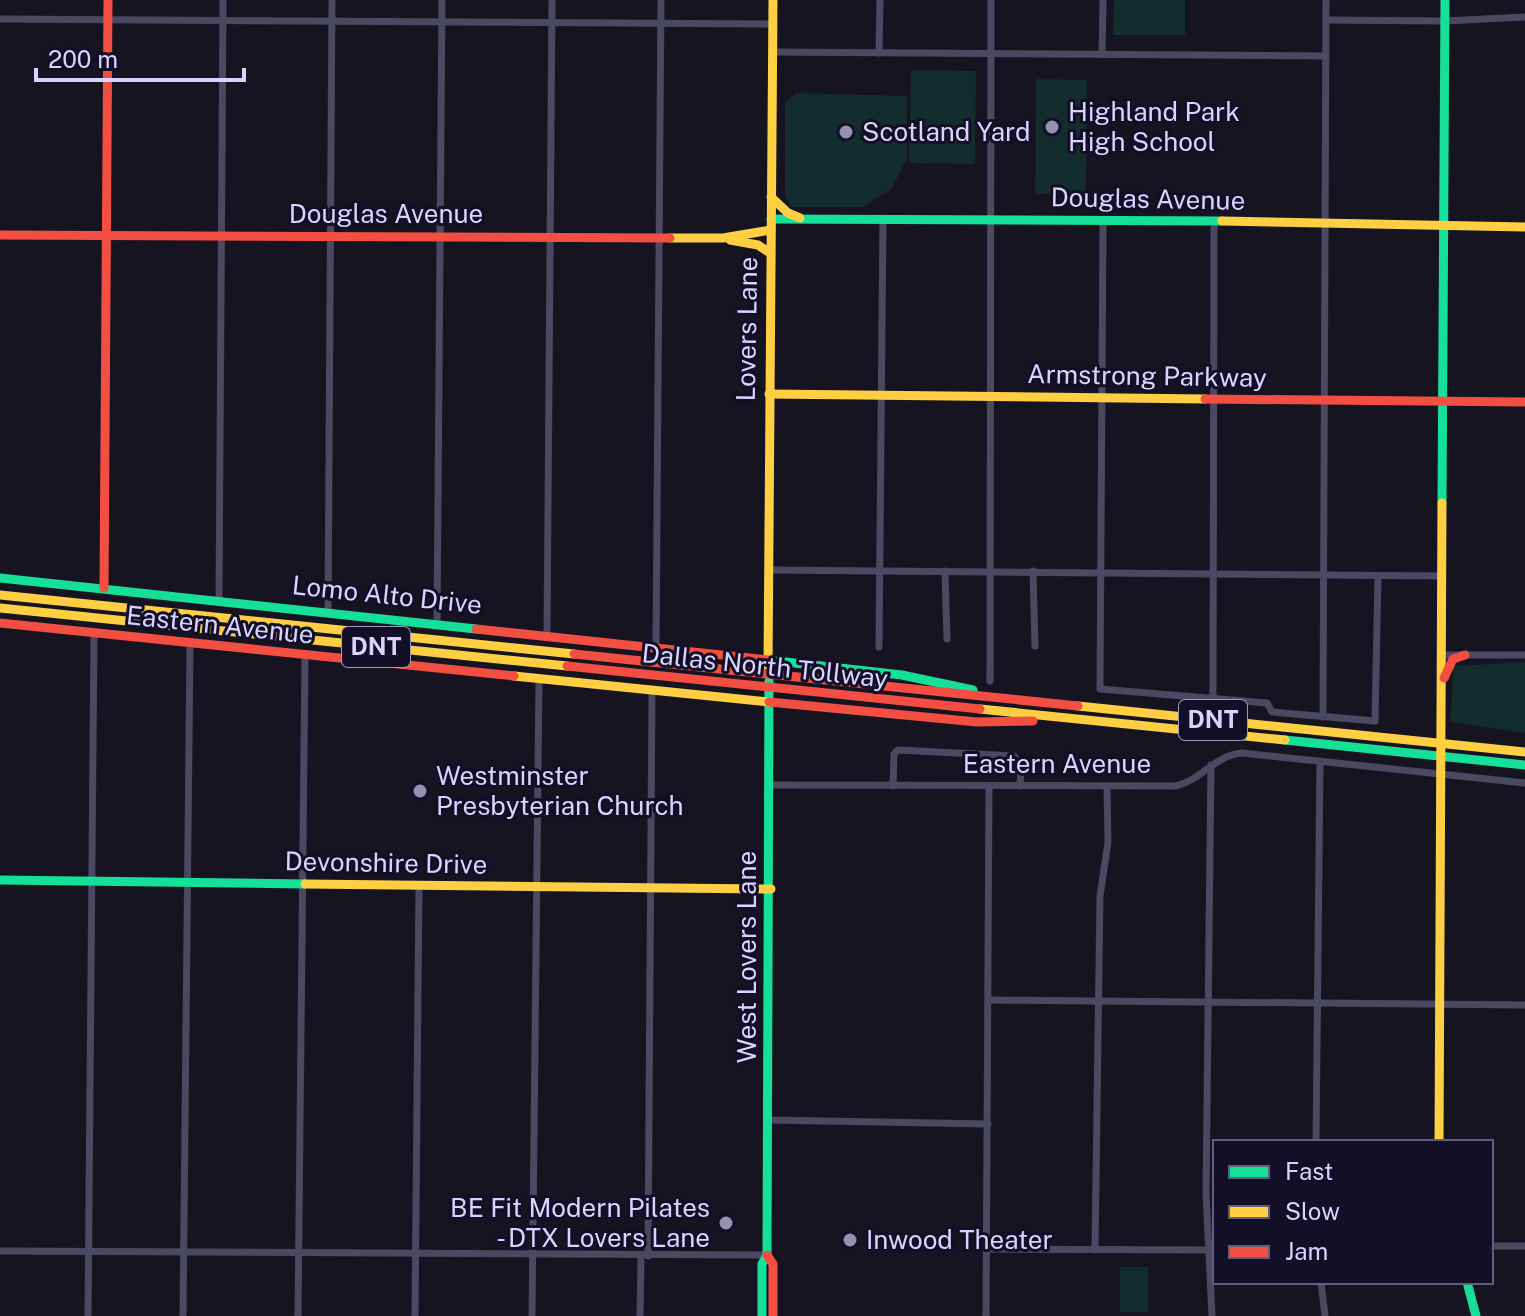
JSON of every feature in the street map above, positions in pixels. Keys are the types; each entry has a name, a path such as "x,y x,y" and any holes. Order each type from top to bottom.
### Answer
{"main road":[{"path":"104,588 108,0"},
{"name":"Lovers Lane","path":"768,660 773,0"},
{"path":"1439,1140 1445,0"},
{"path":"771,197 788,213 803,219"},
{"name":"Douglas Avenue","path":"0,235 723,238 803,219 883,218 1525,227"},
{"path":"723,238 758,245 770,253"},
{"name":"Armstrong Parkway","path":"769,394 1525,402"},
{"name":"Lomo Alto Drive","path":"0,578 437,622 902,675 966,687 995,698"},
{"name":"Dallas North Tollway","path":"0,595 753,675 1525,752"},
{"name":"Dallas North Tollway","path":"0,608 753,688 1525,765"},
{"name":"Eastern Avenue","path":"0,623 652,692 977,722 1056,718"},
{"path":"1442,685 1449,664 1465,655"},
{"name":"West Lovers Lane","path":"762,1316 762,1264 767,1255 771,889 768,660"},
{"name":"Devonshire Drive","path":"0,880 771,889"},
{"name":"West Lovers Lane","path":"767,1255 773,1264 773,1316"},
{"path":"1468,1284 1476,1316"}],"street":[{"path":"219,600 223,0"},
{"path":"328,611 332,0"},
{"path":"437,622 442,0"},
{"path":"547,635 552,0"},
{"path":"656,646 661,0"},
{"path":"879,53 880,0"},
{"path":"990,681 991,0"},
{"path":"1102,54 1103,0"},
{"path":"1323,717 1326,0"},
{"path":"1326,20 1445,21 1525,17"},
{"path":"0,19 773,24"},
{"path":"773,52 1326,56"},
{"path":"879,647 883,218"},
{"path":"1103,221 1100,689 1267,703 1272,712 1371,722 1377,718 1378,576"},
{"path":"1213,697 1214,223"},
{"path":"769,570 1443,576"},
{"path":"945,571 947,639"},
{"path":"1033,571 1035,646"},
{"path":"88,1316 94,634"},
{"path":"183,1316 190,645"},
{"path":"1442,655 1525,655"},
{"path":"298,1316 305,656"},
{"path":"532,1316 539,680"},
{"path":"640,1316 652,888 652,692"},
{"path":"893,786 894,754 898,750 1014,756 1021,765 1020,786"},
{"name":"Eastern Avenue","path":"770,785 1107,787 1182,784 1223,757 1242,753 1440,770 1525,783"},
{"path":"1316,1140 1320,761"},
{"path":"1211,765 1208,1003 1212,1316"},
{"path":"986,1316 989,786"},
{"path":"1095,1250 1100,896 1108,842 1107,787"},
{"path":"415,1316 419,885"},
{"path":"989,1000 1525,1005"},
{"path":"768,1120 988,1124"},
{"path":"1493,1246 1525,1246"},
{"path":"987,1249 1211,1250"},
{"path":"0,1251 767,1255"},
{"path":"1321,1284 1325,1316"}],"green space":[{"path":"1114,0 1185,0 1185,35 1113,35"},
{"path":"911,70 976,71 975,164 909,163"},
{"path":"1036,79 1087,80 1086,194 1035,194"},
{"name":"Scotland Yard","path":"796,93 907,96 907,159 891,189 863,207 791,207 785,196 785,103"},
{"path":"1525,662 1525,733 1450,722 1454,666"},
{"path":"1120,1267 1148,1267 1148,1312 1120,1312"}],"traffic: fast":[{"path":"1442,503 1445,0"},
{"path":"771,219 1222,221"},
{"path":"0,578 476,629"},
{"path":"768,660 902,675 973,690"},
{"path":"762,1316 762,1264 767,1255 769,681"},
{"path":"1285,740 1525,765"},
{"path":"0,880 305,884"},
{"path":"1468,1284 1476,1316"}],"traffic: slow":[{"path":"768,666 773,0"},
{"path":"771,197 788,213 800,218"},
{"path":"1222,221 1525,227"},
{"path":"670,238 723,238 771,230"},
{"path":"730,240 758,245 770,253"},
{"path":"769,394 1205,399"},
{"path":"1439,1140 1442,503"},
{"path":"0,595 574,654"},
{"path":"0,608 567,666"},
{"path":"514,676 769,702"},
{"path":"1078,706 1525,752"},
{"path":"980,709 1285,740"},
{"path":"305,884 771,889"}],"traffic: jam":[{"path":"104,588 108,0"},
{"path":"0,235 670,238"},
{"path":"1205,399 1525,402"},
{"path":"0,623 514,676"},
{"path":"476,629 768,660"},
{"path":"574,654 1078,706"},
{"path":"1444,678 1453,659 1465,655"},
{"path":"567,666 980,709"},
{"path":"769,702 977,722 1033,721"},
{"path":"767,1255 773,1264 773,1316"}],"place":[{"name":"Highland Park High School","path":"1052,127"},
{"name":"Scotland Yard","path":"846,132"},
{"name":"Westminster Presbyterian Church","path":"420,791"},
{"name":"BE Fit Modern Pilates - DTX Lovers Lane","path":"726,1223"},
{"name":"Inwood Theater","path":"850,1240"}]}
